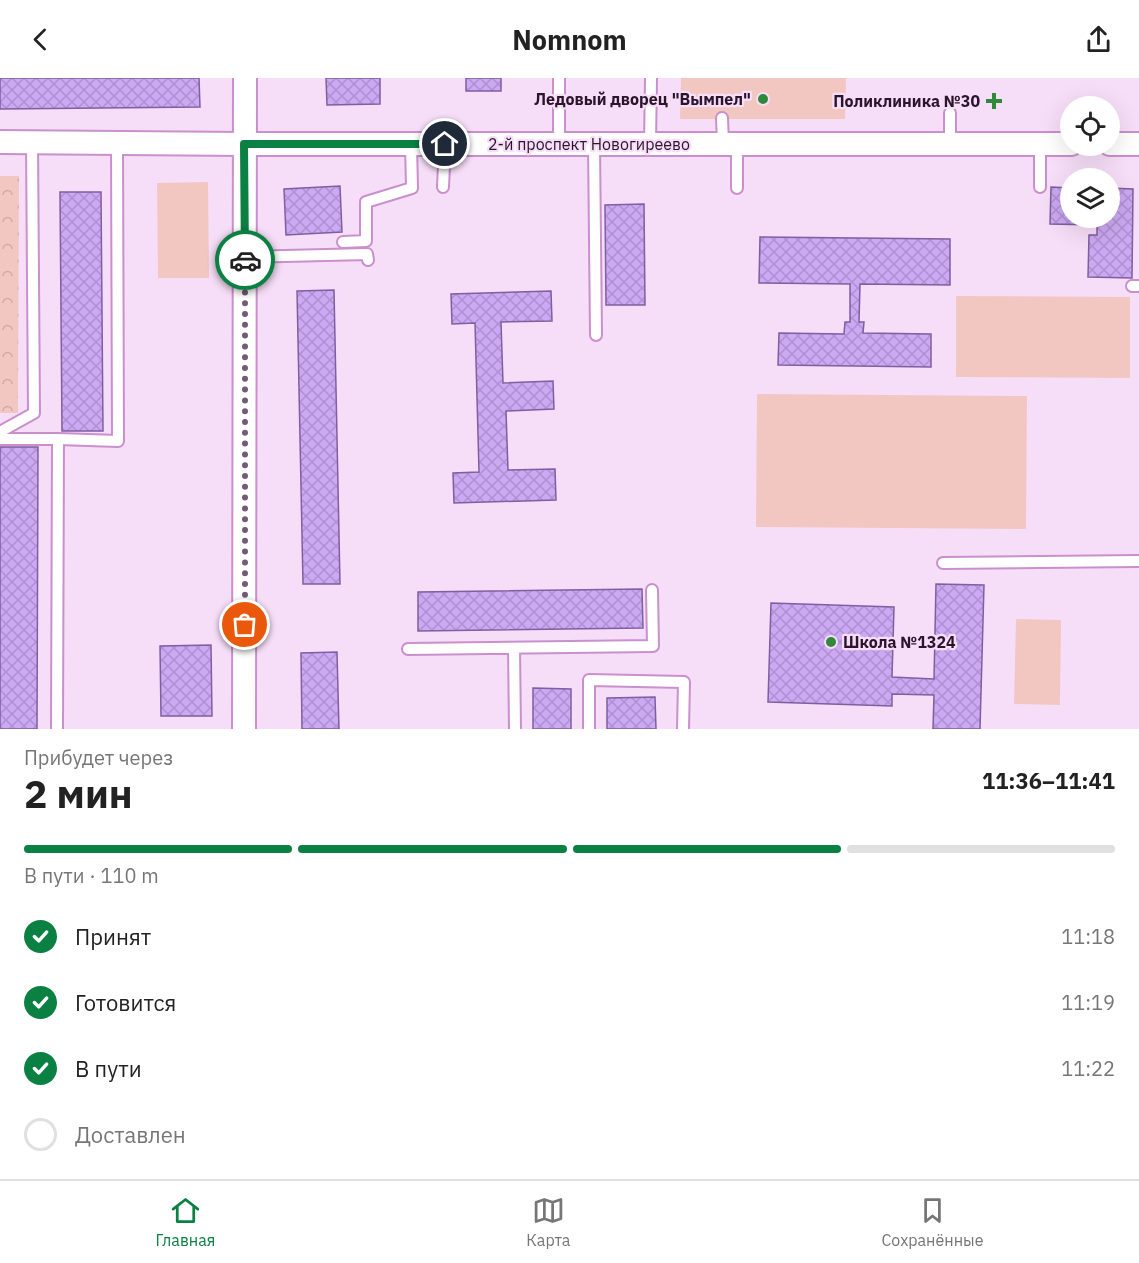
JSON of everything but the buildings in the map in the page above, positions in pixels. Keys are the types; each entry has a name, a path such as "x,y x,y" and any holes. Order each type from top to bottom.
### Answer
{"street":[{"path":"244,78 244,729"},
{"name":"2-й проспект Новогиреево","path":"0,142 1060,144"},
{"path":"1120,144 1139,144"}],"lane":[{"path":"559,78 560,144"},
{"path":"650,144 651,78"},
{"path":"950,113 950,144"},
{"path":"722,118 730,144 737,188"},
{"path":"0,432 34,413 32,142"},
{"path":"0,440 118,441 117,143"},
{"path":"343,242 366,241 366,202 412,188 411,144"},
{"path":"443,187 445,144"},
{"path":"594,144 596,335"},
{"path":"1040,144 1040,187"},
{"path":"245,257 367,255 368,260"},
{"path":"57,729 58,439"},
{"path":"943,563 1139,561"},
{"path":"408,649 653,646 652,590"},
{"path":"514,648 515,729"},
{"path":"589,729 589,680 684,682 683,729"}],"green space":[{"name":"Ледовый дворец \"Вымпел\"","path":"681,78 846,78 845,119 680,119"},
{"path":"0,176 19,176 18,413 0,413"},
{"path":"208,182 209,278 158,278 157,183"},
{"path":"956,296 1130,297 1130,378 956,377"},
{"path":"757,394 1027,396 1026,529 756,527"},
{"path":"1016,619 1061,620 1060,705 1014,704"}],"way so far":[{"path":"245,260 245,625"}],"place":[{"name":"Ледовый дворец \"Вымпел\"","path":"763,99"},
{"name":"Поликлиника №30","path":"994,101"},
{"name":"Школа №1324","path":"831,642"}],"route":[{"path":"245,260 244,144 445,144"}]}
